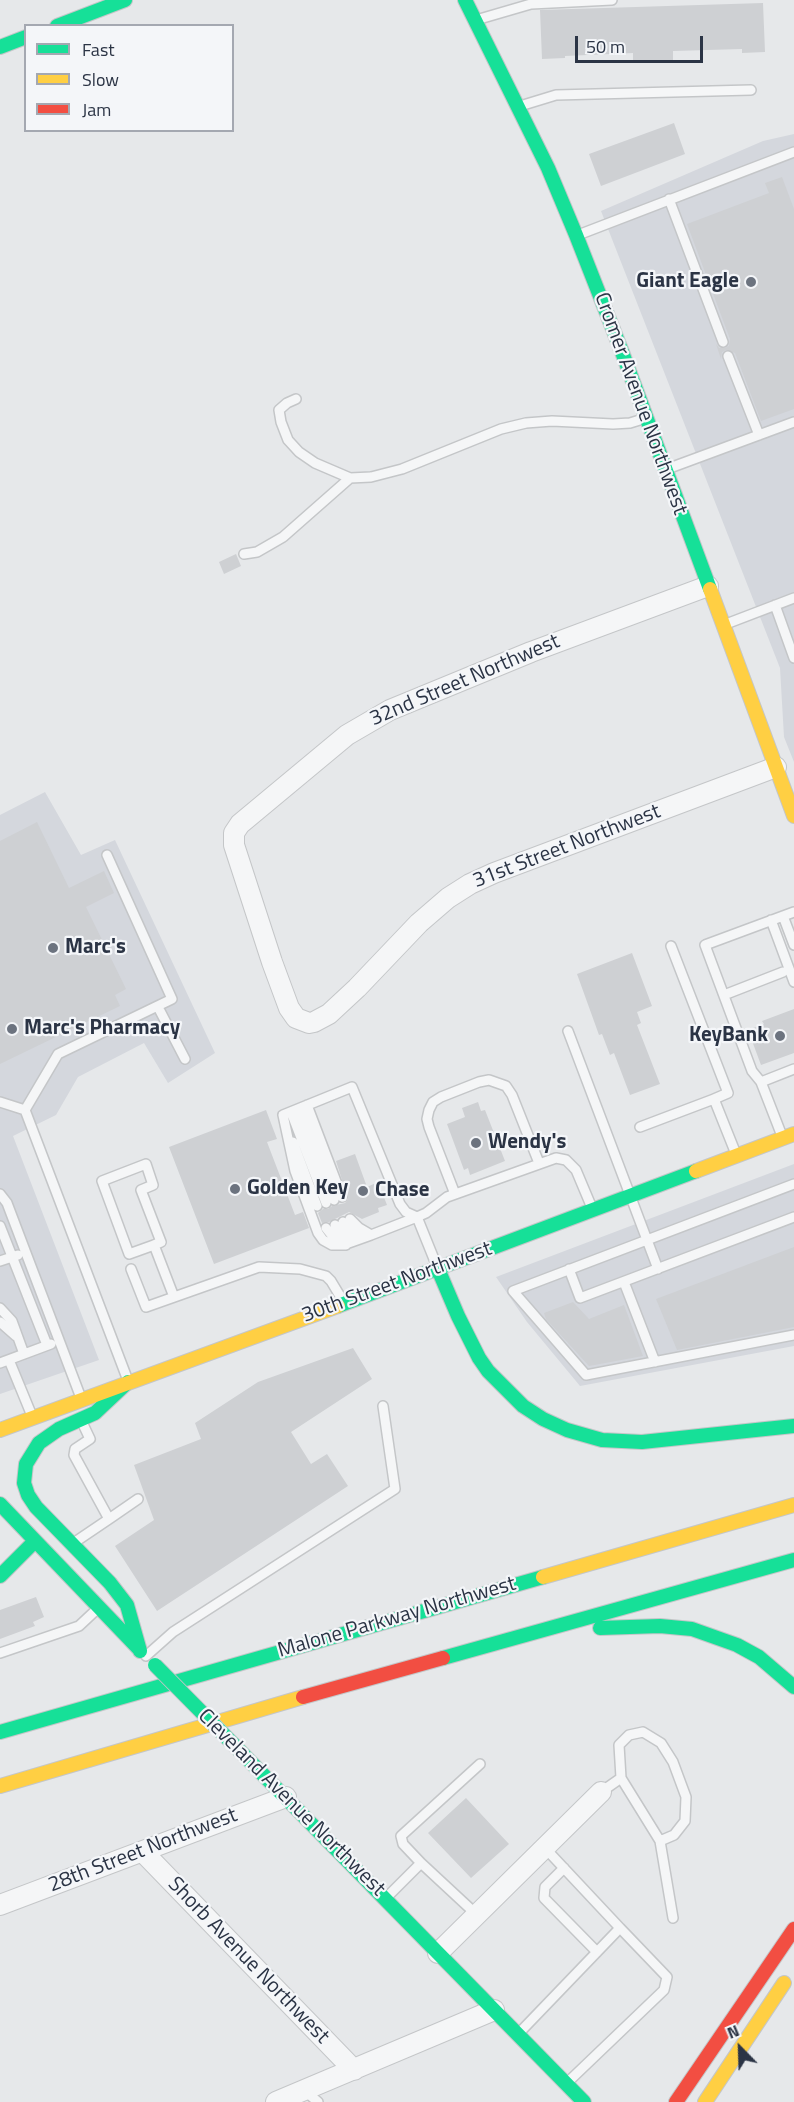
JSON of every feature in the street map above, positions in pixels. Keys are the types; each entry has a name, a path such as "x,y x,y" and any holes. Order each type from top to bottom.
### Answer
{"main road":[{"path":"61,24 96,5 125,0"},
{"name":"Cromer Avenue Northwest","path":"465,0 548,168 576,235 622,351 794,816"},
{"path":"0,47 24,38"},
{"name":"30th Street Northwest","path":"0,1430 438,1269 788,1136"},
{"path":"438,1269 458,1317 488,1371 523,1406 543,1419 567,1430 602,1440 642,1442 794,1426"},
{"path":"128,1382 95,1413 45,1438 33,1450 24,1470 24,1483 36,1507 128,1605 147,1657"},
{"name":"Cleveland Avenue Northwest","path":"0,1504 584,2102"},
{"name":"Malone Parkway Northwest","path":"0,1732 794,1505"},
{"path":"0,1576 35,1541"},
{"path":"0,1786 284,1702 794,1560"},
{"path":"520,1637 625,1626 692,1629 737,1645 759,1658 794,1687"},
{"path":"676,2102 794,1929"},
{"path":"705,2102 794,1968"}],"street":[{"name":"32nd Street Northwest","path":"296,1018 289,1008 278,980 234,845 234,833 240,824 347,735 390,710 520,656 708,586"},
{"name":"31st Street Northwest","path":"296,1018 309,1023 329,1014 419,923 448,898 470,884 776,767"},
{"path":"438,1953 601,1792"},
{"name":"28th Street Northwest","path":"0,1905 286,1797"},
{"name":"Shorb Avenue Northwest","path":"143,1852 354,2070"},
{"path":"276,2102 308,2098 354,2070 494,2010"}],"lane":[{"path":"474,21 531,4 612,0"},
{"path":"518,107 556,95 751,90"},
{"path":"576,235 794,152"},
{"path":"669,200 723,342"},
{"path":"728,356 759,435"},
{"path":"296,399 287,402 279,410 288,440 299,452 315,463 350,478 371,477 402,469 491,432 526,423 552,421 613,424 630,423 646,418"},
{"path":"665,470 794,422"},
{"path":"244,554 257,552 283,537 350,478"},
{"path":"723,625 794,598"},
{"path":"775,605 793,654"},
{"path":"783,628 794,624"},
{"path":"25,1110 58,1054 172,999 107,855"},
{"path":"788,1136 761,1082 752,1071 705,945 794,912"},
{"path":"783,916 794,945"},
{"path":"771,920 794,982"},
{"path":"640,1127 728,1093 671,946"},
{"path":"724,995 783,972"},
{"path":"158,1007 185,1059"},
{"path":"568,1031 658,1269"},
{"path":"761,1082 794,1070"},
{"path":"455,1194 427,1119 433,1102 479,1082 489,1080 506,1086 512,1095 539,1162"},
{"path":"295,1110 352,1087 400,1204 406,1212 417,1217 438,1269"},
{"path":"0,1094 2,1103 25,1110"},
{"path":"714,1099 736,1156"},
{"path":"25,1110 128,1382"},
{"path":"295,1110 329,1201 295,1110"},
{"path":"295,1110 295,1171 318,1233 332,1245 358,1240 426,1213 447,1197 539,1162 556,1158 569,1162 579,1175 593,1210"},
{"path":"146,1164 153,1185 141,1190 161,1242 154,1245 129,1254 102,1180 146,1164"},
{"path":"794,1184 513,1291 586,1375 794,1335"},
{"path":"0,1194 7,1203 82,1399"},
{"path":"569,1269 580,1298 794,1217"},
{"path":"338,1223 351,1231 358,1240 334,1238 338,1223"},
{"path":"0,1226 47,1345"},
{"path":"154,1245 174,1297"},
{"path":"0,1261 25,1252"},
{"path":"131,1269 146,1307 259,1267 300,1269 326,1276 332,1281 344,1303"},
{"path":"624,1282 655,1362"},
{"path":"0,1308 10,1318 24,1354"},
{"path":"0,1322 18,1337"},
{"path":"33,1417 4,1361 58,1341"},
{"path":"147,1657 173,1632 395,1489 383,1406"},
{"path":"80,1419 90,1438 75,1449 74,1455 109,1519"},
{"path":"73,1544 138,1499"},
{"path":"0,1653 79,1626 99,1607"},
{"path":"660,1841 674,1835 685,1821 686,1797 673,1762 661,1743 642,1732 629,1735 619,1745 621,1778 660,1841 673,1918"},
{"path":"477,1915 402,1844 401,1836 480,1764"},
{"path":"601,1792 621,1778"},
{"path":"545,1848 667,1977 664,1990 566,2084"},
{"path":"385,1899 421,1863"},
{"path":"564,1868 545,1887 544,1898 597,1952"},
{"path":"518,2035 620,1928"}],"shaded area":[{"path":"794,134 794,762 784,737 780,668 601,211 763,141"},
{"path":"45,792 81,855 115,840 215,1053 168,1083 144,1043 78,1077 56,1115 13,1136 99,1360 0,1394 0,815"},
{"path":"794,1164 794,1346 580,1386 527,1322 496,1277"}],"building":[{"path":"763,3 765,52 742,53 742,49 673,51 673,62 633,63 633,53 542,59 540,10"},
{"path":"674,123 685,154 601,186 589,154"},
{"name":"Giant Eagle","path":"782,177 794,209 794,409 761,421 735,353 726,350 722,352 721,359 716,344 719,348 725,348 729,346 730,339 687,224 769,193 765,183"},
{"path":"236,554 241,566 224,574 219,562"},
{"name":"Marc's","path":"37,822 69,888 104,871 114,893 86,907 126,989 115,995 120,1006 0,1064 0,841"},
{"path":"632,953 652,1006 637,1012 641,1023 637,1025 660,1084 630,1095 614,1053 610,1055 602,1034 599,1035 577,974"},
{"path":"794,1009 794,1053 761,1065 748,1030 764,1024 762,1021"},
{"name":"Wendy's","path":"478,1102 481,1111 485,1110 505,1161 470,1175 468,1168 464,1170 447,1124 465,1117 462,1108"},
{"name":"Golden Key","path":"266,1110 277,1139 267,1142 295,1215 303,1212 309,1228 214,1264 169,1147"},
{"name":"Chase","path":"355,1154 367,1187 378,1182 387,1205 378,1208 379,1212 362,1219 349,1212 322,1223 318,1213 323,1209 345,1203 348,1199 336,1161"},
{"path":"794,1247 794,1327 677,1350 656,1299"},
{"path":"573,1302 589,1319 624,1305 643,1356 589,1366 546,1319 544,1313"},
{"path":"353,1348 372,1379 291,1432 311,1464 327,1454 348,1486 157,1611 115,1546 154,1520 134,1465 201,1439 195,1423 258,1382"},
{"path":"36,1597 44,1617 33,1622 35,1626 0,1639 0,1610"},
{"path":"466,1798 509,1844 471,1878 428,1833"}],"traffic: fast":[{"path":"62,24 125,0"},
{"path":"465,0 548,168 576,235 710,589"},
{"path":"0,47 24,38"},
{"path":"338,1306 696,1171"},
{"path":"438,1269 458,1316 488,1371 523,1406 543,1419 567,1430 602,1440 642,1442 794,1426"},
{"path":"128,1382 95,1413 59,1429 39,1443 26,1464 24,1483 36,1507 110,1583 127,1605 140,1651"},
{"path":"0,1504 138,1648"},
{"path":"0,1576 35,1541"},
{"path":"443,1658 794,1560"},
{"path":"0,1732 543,1577"},
{"path":"600,1628 660,1626 692,1629 737,1645 759,1657 794,1687"},
{"path":"155,1665 233,1744"},
{"path":"233,1744 584,2102"}],"traffic: slow":[{"path":"710,589 794,816"},
{"path":"696,1171 794,1134"},
{"path":"0,1430 338,1306"},
{"path":"543,1577 794,1505"},
{"path":"0,1786 303,1697"},
{"path":"705,2102 784,1983"}],"traffic: jam":[{"path":"303,1697 443,1658"},
{"path":"676,2102 794,1929"}],"place":[{"name":"Giant Eagle","path":"751,282"},
{"name":"Marc's","path":"53,948"},
{"name":"Marc's Pharmacy","path":"12,1029"},
{"name":"KeyBank","path":"780,1036"},
{"name":"Wendy's","path":"476,1143"},
{"name":"Golden Key","path":"235,1189"},
{"name":"Chase","path":"363,1191"}]}
